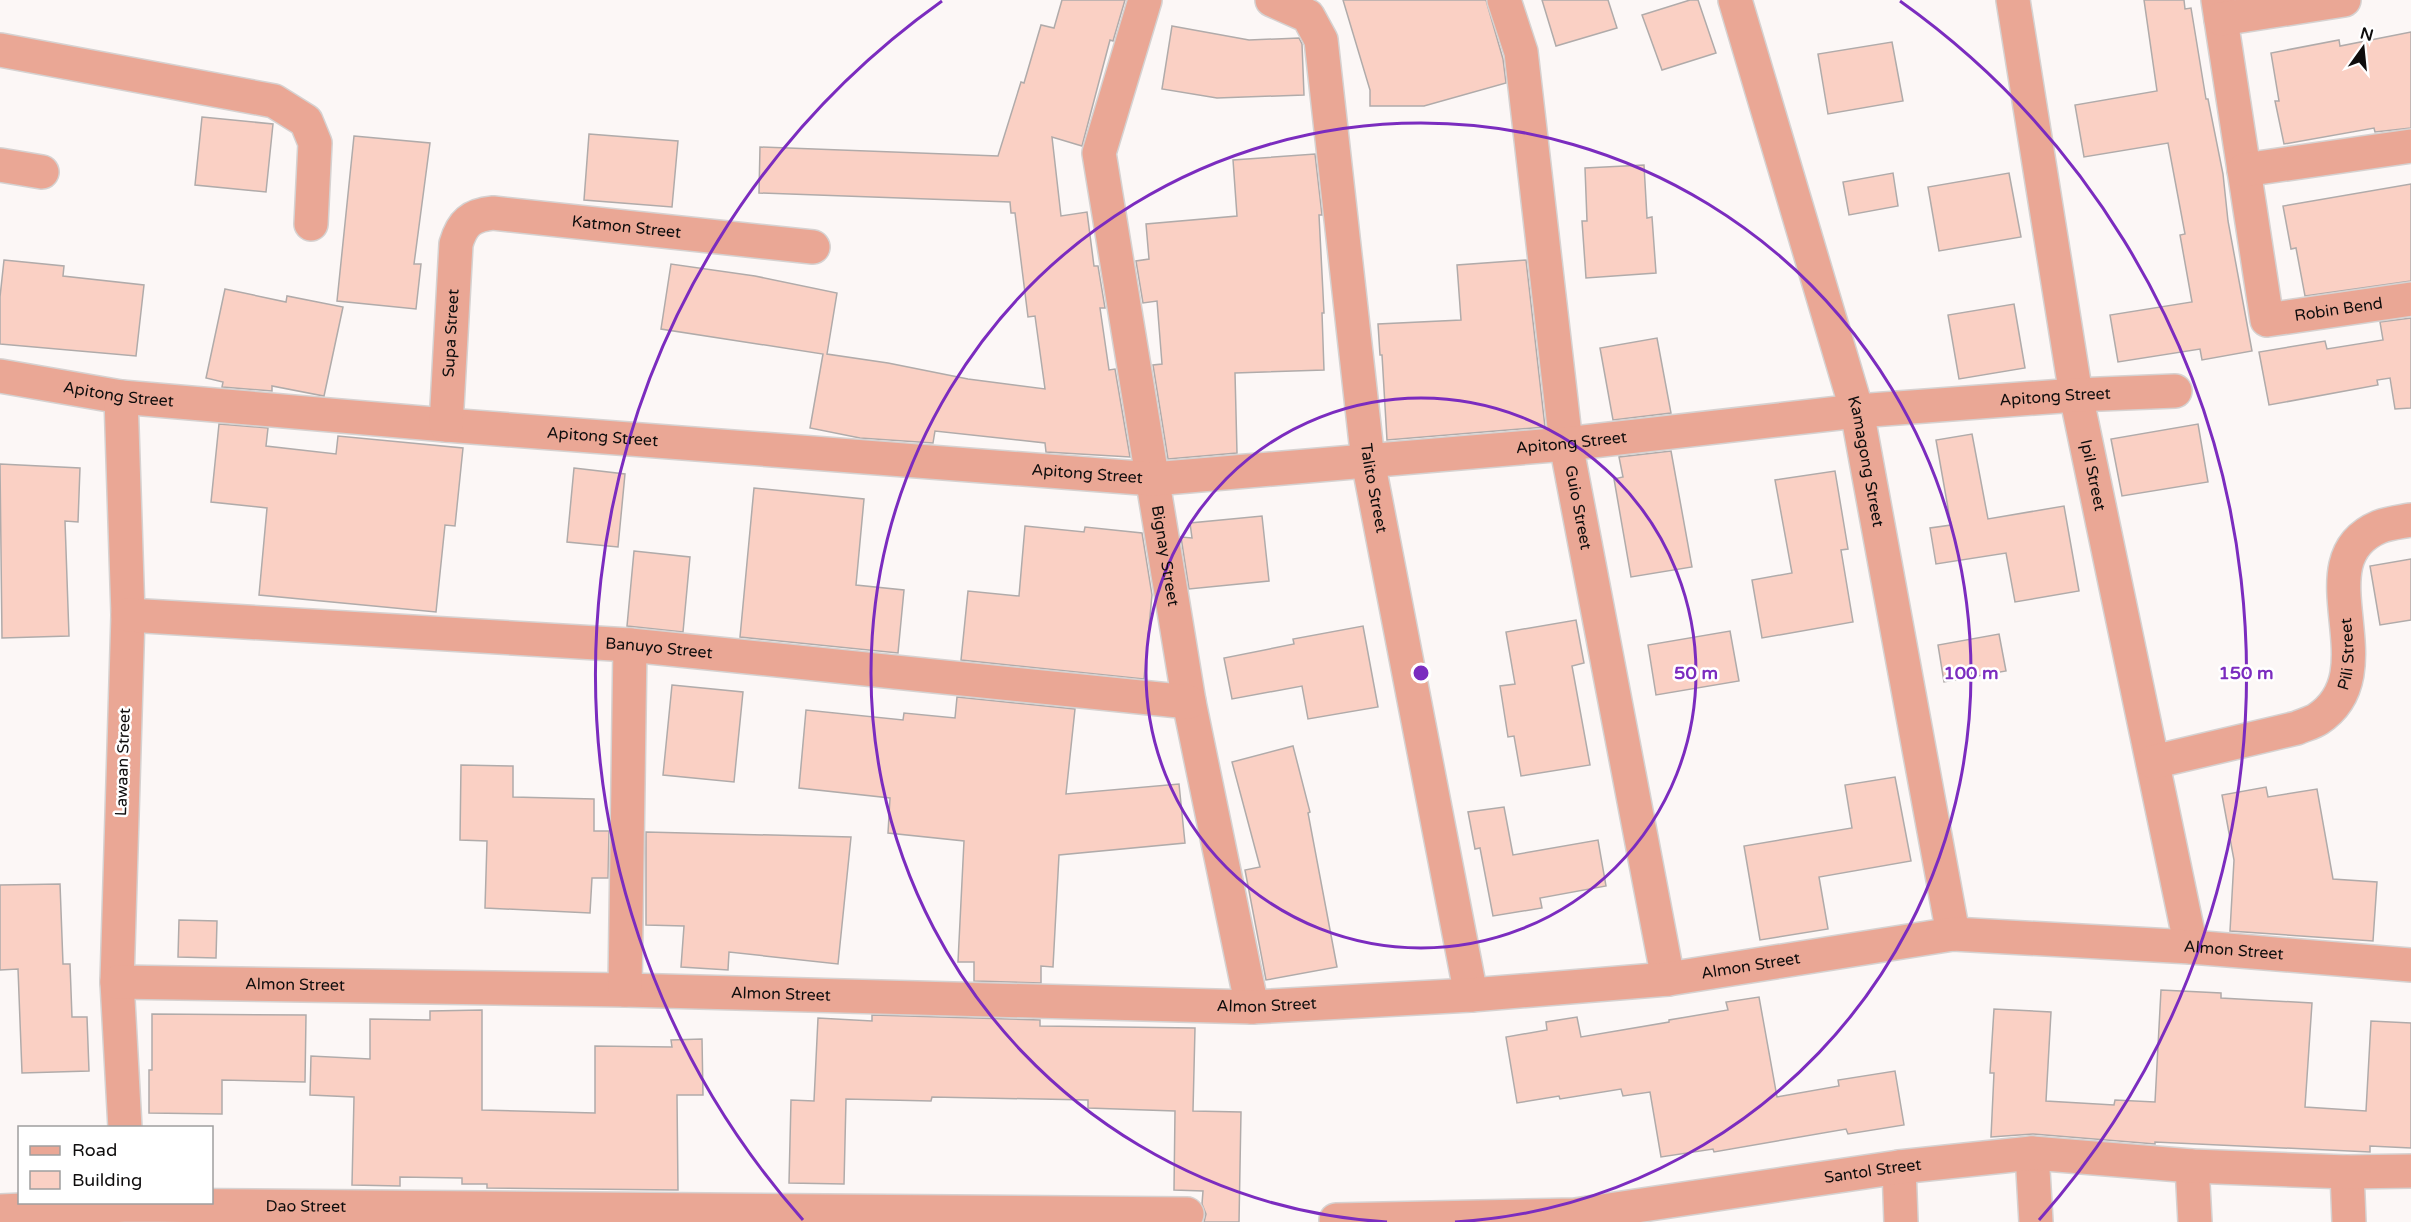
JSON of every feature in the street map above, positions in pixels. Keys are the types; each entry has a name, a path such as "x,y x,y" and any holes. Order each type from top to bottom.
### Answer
{"street":[{"name":"Bignay Street","path":"1145,0 1100,153 1190,702 1252,1007"},
{"name":"Talito Street","path":"1272,0 1308,16 1322,40 1368,461 1471,995"},
{"name":"Guio Street","path":"1504,0 1521,52 1566,444 1668,979"},
{"name":"Kamagong Street","path":"1735,0 1857,411 1953,934"},
{"name":"Ipil Street","path":"2013,0 2076,395 2191,947"},
{"path":"2344,0 2220,10 2244,170 2411,146"},
{"path":"0,50 274,101 306,121 315,143 311,224"},
{"path":"0,165 42,172"},
{"name":"Robin Bend","path":"2244,170 2267,320 2411,299"},
{"name":"Katmon Street","path":"456,243 467,220 479,214 493,213 813,247"},
{"name":"Supa Street","path":"446,425 456,243"},
{"name":"Apitong Street","path":"0,376 121,397 446,425 1153,479 1566,444 1857,411 2076,395 2175,391"},
{"name":"Lawaan Street","path":"121,397 128,615 117,982 125,1126"},
{"name":"Pili Street","path":"2152,762 2297,728 2318,718 2334,703 2348,674 2350,654 2343,584 2344,566 2353,549 2365,535 2380,526 2411,520"},
{"name":"Banuyo Street","path":"128,615 630,645 1190,702"},
{"path":"625,990 630,645"},
{"name":"Almon Street","path":"117,982 625,990 1252,1007 1471,995 1668,979 1953,934 2191,947 2411,966"},
{"path":"2032,1154 2036,1222"},
{"name":"Santol Street","path":"1336,1220 1575,1218 1709,1208 1899,1167 2032,1154 2192,1166 2347,1172 2411,1171"},
{"path":"2192,1166 2195,1222"},
{"path":"1899,1167 1902,1222"},
{"path":"2347,1172 2349,1222"},
{"name":"Dao Street","path":"0,1211 129,1204 1094,1218 1187,1214"}],"building":[{"path":"1062,0 1125,0 1113,41 1110,40 1082,146 1052,137 1061,216 1087,212 1094,266 1098,266 1105,308 1100,308 1109,370 1115,369 1130,457 1046,452 1045,443 935,431 933,443 860,438 810,428 823,354 661,329 671,264 755,276 837,293 827,354 968,379 1045,389 1035,316 1028,317 1015,213 1011,213 1010,202 759,193 760,147 998,156 1021,82 1024,83 1041,25 1054,28"},
{"path":"1343,0 1486,0 1503,59 1506,83 1424,106 1370,106 1370,90"},
{"path":"1542,0 1608,0 1617,28 1556,46"},
{"path":"1690,0 1698,0 1716,53 1662,70 1642,15"},
{"path":"2144,0 2184,0 2185,9 2191,8 2206,99 2208,99 2223,174 2228,221 2252,351 2202,360 2200,349 2118,362 2110,315 2192,302 2180,235 2185,234 2168,143 2084,157 2075,105 2157,91"},
{"path":"1172,26 1249,40 1299,38 1302,44 1304,95 1217,98 1162,89"},
{"path":"2411,32 2411,128 2375,132 2374,128 2284,144 2275,101 2279,101 2271,53 2339,40 2340,46"},
{"path":"1892,42 1903,101 1828,114 1818,54"},
{"path":"202,117 273,124 266,192 195,185"},
{"path":"589,134 678,141 672,207 584,200"},
{"path":"354,136 430,143 414,264 421,264 416,309 337,301"},
{"path":"1315,154 1322,215 1319,215 1324,313 1322,313 1324,370 1235,373 1237,453 1168,459 1153,365 1162,364 1157,301 1143,303 1136,261 1149,259 1146,224 1237,216 1233,160"},
{"path":"1644,165 1647,218 1652,217 1656,273 1586,278 1582,221 1587,221 1585,168"},
{"path":"1893,173 1898,206 1849,215 1843,182"},
{"path":"2009,173 2021,237 1939,251 1928,187"},
{"path":"2411,184 2411,281 2305,296 2296,248 2291,249 2283,206"},
{"path":"4,260 64,266 63,276 144,285 136,356 0,344 0,297"},
{"path":"1526,260 1545,427 1387,440 1378,324 1461,320 1457,265"},
{"path":"225,289 286,302 287,296 343,307 324,396 272,386 272,391 222,387 223,382 206,378"},
{"path":"2014,304 2025,368 1959,379 1948,315"},
{"path":"2411,318 2411,408 2395,409 2390,378 2377,380 2378,385 2269,405 2259,352 2325,341 2327,349 2383,340 2380,322"},
{"path":"1657,338 1671,413 1613,420 1600,348"},
{"path":"219,424 268,428 266,446 336,454 338,436 463,448 455,526 445,525 436,612 259,595 267,508 211,502"},
{"path":"2198,424 2208,482 2122,496 2111,439"},
{"path":"1972,434 1988,519 2064,506 2079,591 2015,602 2006,553 1936,564 1930,528 1951,525 1936,440"},
{"path":"1671,451 1692,567 1631,577 1614,479 1623,477 1619,457"},
{"path":"0,464 80,468 78,522 65,521 69,636 2,638"},
{"path":"574,468 625,474 618,547 567,542"},
{"path":"1835,471 1848,549 1841,550 1853,622 1762,638 1752,580 1792,573 1775,480"},
{"path":"754,488 864,499 856,585 904,590 898,653 740,637"},
{"path":"1262,516 1269,581 1189,589 1181,537 1192,538 1190,523"},
{"path":"1025,526 1084,532 1085,527 1142,533 1152,595 1144,679 961,660 968,591 1019,596"},
{"path":"634,551 690,557 683,632 627,626"},
{"path":"2411,559 2411,620 2380,625 2370,566"},
{"path":"1576,620 1584,663 1572,666 1590,765 1521,776 1514,736 1508,737 1500,686 1515,684 1506,632"},
{"path":"1363,626 1378,707 1308,719 1302,686 1232,699 1224,658 1294,644 1293,639"},
{"path":"1730,631 1739,681 1656,695 1648,645"},
{"path":"1999,634 2006,671 1944,682 1938,645"},
{"path":"672,685 743,692 734,782 663,775"},
{"path":"957,697 1075,709 1066,794 1179,784 1185,843 1059,855 1053,967 1041,966 1041,983 974,981 974,962 958,962 964,841 888,833 890,798 799,788 806,710 903,720 904,713 955,718"},
{"path":"1293,746 1310,812 1308,813 1337,967 1266,980 1245,870 1260,867 1232,762"},
{"path":"461,765 513,766 513,797 594,799 594,831 609,831 608,878 592,878 590,913 485,908 487,841 460,840"},
{"path":"1895,777 1911,861 1819,877 1828,929 1760,940 1744,846 1852,828 1845,785"},
{"path":"2266,787 2268,797 2317,789 2333,879 2377,882 2373,941 2230,931 2234,860 2222,795"},
{"path":"1504,807 1513,855 1598,840 1606,886 1540,898 1542,908 1493,916 1480,848 1475,849 1468,812"},
{"path":"646,832 851,837 838,964 729,952 728,970 681,967 684,926 646,925"},
{"path":"60,884 63,964 70,964 72,1017 87,1017 89,1071 22,1073 18,969 0,970 0,885"},
{"path":"179,920 217,921 216,958 178,957"},
{"path":"2161,990 2221,993 2221,998 2312,1003 2305,1107 2366,1111 2371,1021 2411,1023 2411,1148 2370,1146 2370,1152 2155,1142 2155,1144 2033,1134 1991,1137 1994,1073 1990,1073 1994,1009 2051,1012 2046,1101 2114,1105 2115,1100 2155,1102"},
{"path":"1759,997 1777,1097 1839,1086 1838,1080 1895,1071 1904,1125 1848,1134 1846,1129 1714,1152 1713,1149 1661,1157 1650,1092 1623,1096 1621,1089 1517,1103 1506,1037 1547,1030 1546,1022 1577,1017 1581,1037 1728,1010 1726,1002"},
{"path":"482,1010 482,1110 595,1113 595,1046 672,1047 671,1040 702,1039 703,1095 677,1095 678,1190 487,1188 487,1184 462,1184 462,1178 400,1177 400,1186 352,1185 354,1097 310,1095 311,1056 370,1059 370,1019 430,1020 430,1011"},
{"path":"152,1014 306,1015 305,1082 222,1080 222,1114 149,1113"},
{"path":"872,1015 1040,1020 1040,1026 1195,1028 1193,1111 1241,1112 1239,1222 1204,1222 1206,1214 1202,1204 1203,1191 1174,1190 1175,1111 1088,1108 1088,1100 932,1097 931,1101 846,1099 844,1184 789,1183 791,1100 814,1101 818,1018 872,1021"}]}
